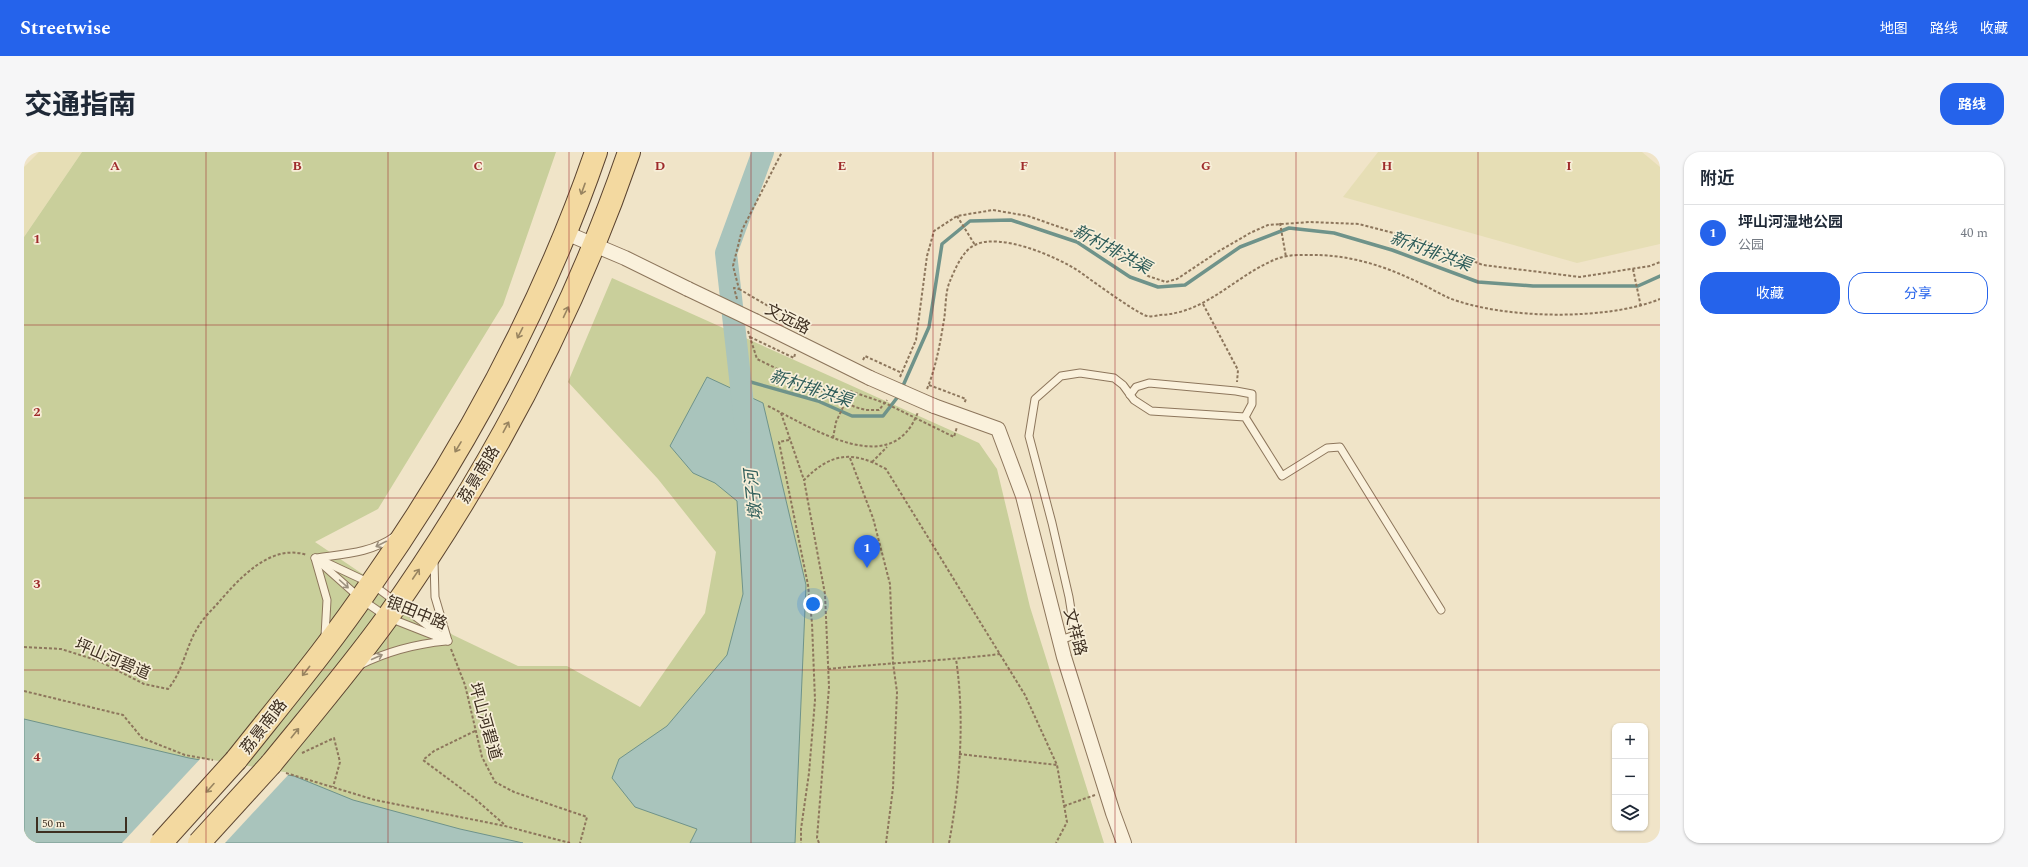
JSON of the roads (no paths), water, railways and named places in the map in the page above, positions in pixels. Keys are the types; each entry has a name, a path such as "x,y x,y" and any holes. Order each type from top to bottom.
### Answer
{"main road":[{"name":"荔景南路","path":"161,843 226,760 322,650 366,592 413,522 476,417 536,302 566,233 596,152"},
{"name":"荔景南路","path":"199,843 275,768 392,609 434,546 503,433 564,316 595,244 629,152"}],"street":[{"name":"文远路","path":"566,233 595,244 688,289 751,325 870,378 928,406 998,429"},
{"name":"文祥路","path":"998,429 1023,496 1060,640 1106,791 1124,843"}],"lane":[{"path":"1060,640 1075,635 1069,597 1052,523 1029,436 1035,400 1062,376 1080,373 1114,378 1123,385 1134,400 1151,411 1245,418"},
{"path":"1130,395 1136,387 1148,383 1236,391 1252,394 1252,404 1245,418"},
{"path":"1245,418 1282,476 1327,448 1340,447 1441,610"},
{"path":"322,650 326,629 327,600 315,558 364,551 391,539 413,522"},
{"path":"343,674 386,653 423,643 448,641 435,597 434,546"},
{"name":"银田中路","path":"315,558 392,609 448,641"},
{"name":"银田中路","path":"315,558 392,609 448,641"}],"water":[{"path":"707,377 763,403 806,585 795,843 690,843 697,829 635,807 612,778 619,759 667,726 727,655 743,594 737,501 715,483 693,473 670,446"},
{"path":"24,719 189,758 294,776 353,800 460,829 523,843 24,843"}],"waterway":[{"name":"墩子河","path":"745,422 726,253 763,152"},
{"name":"新村排洪渠","path":"902,388 929,327 942,244 970,221 1011,220 1077,242 1130,277 1158,287 1185,285 1240,247 1289,228 1334,233 1392,250 1478,282 1533,286 1638,286 1660,276"},
{"name":"新村排洪渠","path":"740,379 818,401 852,416 883,416 900,394"}],"place":[{"name":"坪山河湿地公园","path":"867,568"}]}
